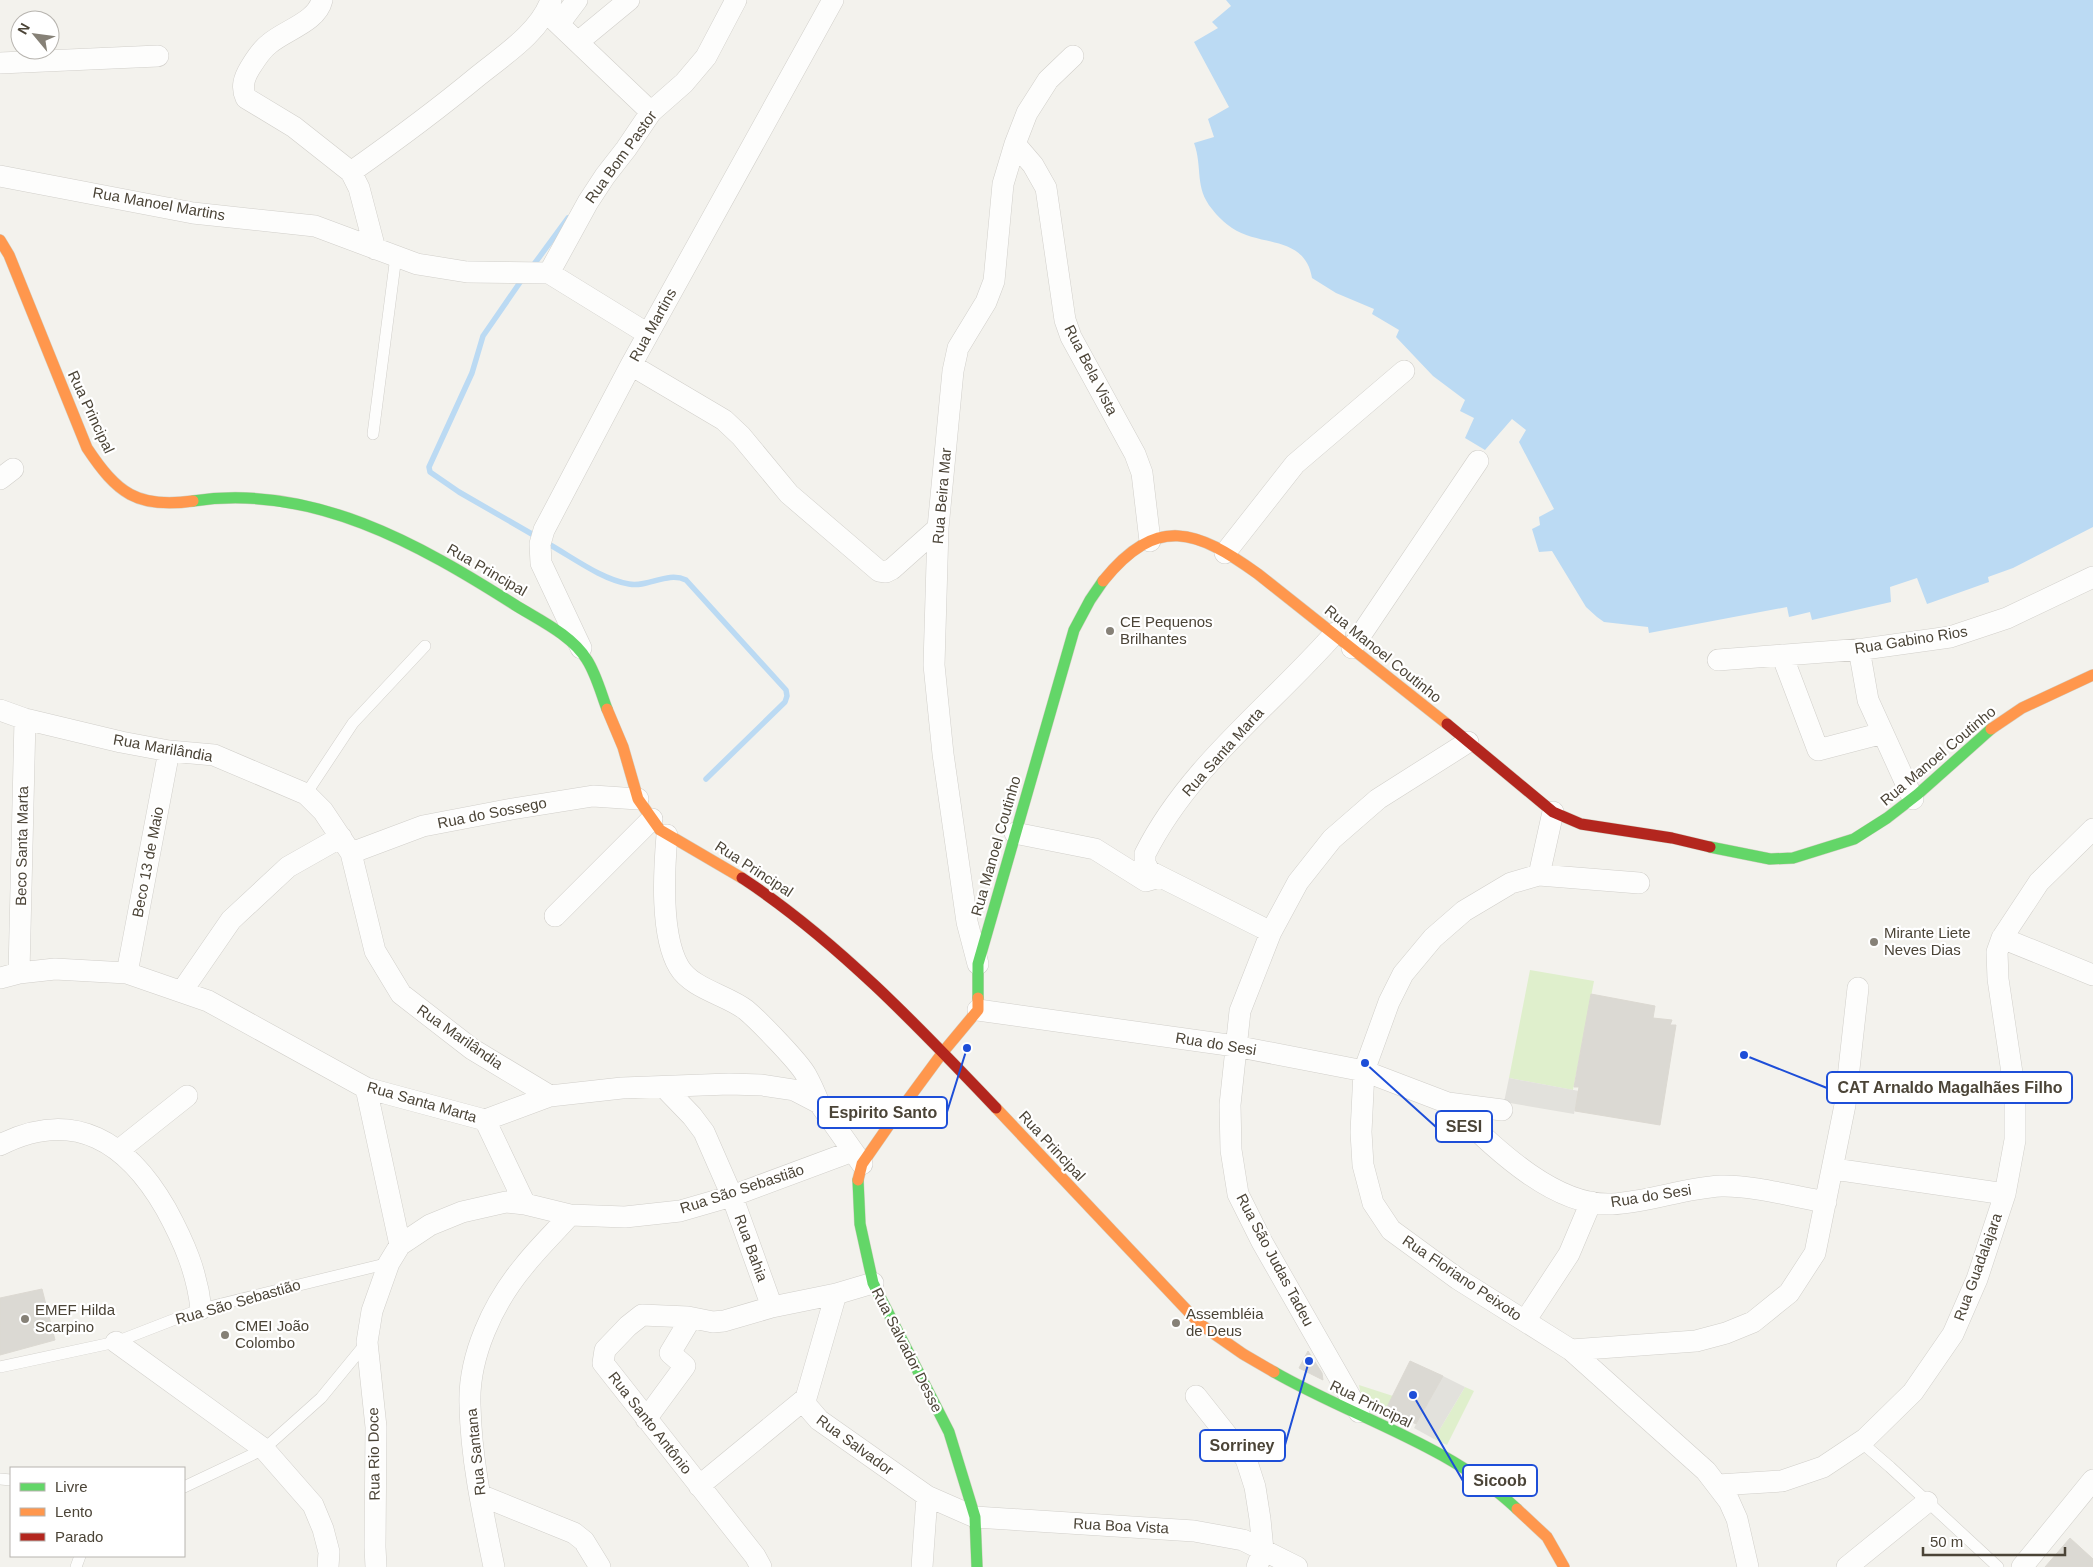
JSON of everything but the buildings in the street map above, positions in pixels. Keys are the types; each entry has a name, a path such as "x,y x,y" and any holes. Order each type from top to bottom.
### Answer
{"street":[{"path":"322,0 318,10 264,49 254,61 245,77 243,90 246,98 294,127 351,172 359,188 374,249 417,264 467,272 549,273 648,334"},
{"path":"351,172 453,97 519,43 552,12 577,0"},
{"path":"578,42 629,0"},
{"name":"Rua Bom Pastor","path":"549,273 588,202 651,112 684,83 706,58 724,27 736,0"},
{"name":"Rua Martins","path":"587,659 541,563 540,544 550,516 648,334 833,0"},
{"path":"552,12 578,42 651,112"},
{"path":"0,62 158,56"},
{"name":"Rua Beira Mar","path":"978,964 967,922 951,814 934,665 938,528 953,371 958,348 986,302 994,281 1003,184 1015,144 1027,113 1048,80 1072,56"},
{"name":"Rua Bela Vista","path":"1015,144 1033,165 1046,188 1065,320 1071,337 1135,454 1142,473 1150,541"},
{"name":"Rua Manoel Martins","path":"0,176 193,213 315,226 374,249"},
{"name":"Rua Principal","path":"0,240 9,255 87,448 103,472 119,490 139,499 171,504 212,498 270,500 307,505 348,517 400,538 467,574 560,632 587,659 623,747 638,799 652,819 667,835 714,860 778,901 799,918 943,1052 1200,1324 1243,1354 1306,1390 1359,1412 1458,1464 1511,1503 1547,1537 1564,1567"},
{"path":"631,365 724,420 741,436 789,494 879,571 886,572 892,569 938,528"},
{"path":"1225,553 1295,464 1404,371"},
{"path":"1352,648 1478,461"},
{"name":"Rua Manoel Coutinho","path":"978,1010 978,964 1069,647 1084,608 1101,582 1123,560 1150,541 1170,536 1199,538 1225,553 1335,634 1553,812 1582,824 1672,838 1749,856 1778,859 1794,858 1854,839 1888,818 1913,799 1997,724 2022,708 2093,675"},
{"name":"Rua Gabino Rios","path":"1718,660 1859,649 1950,637 1979,629 2007,618 2093,577"},
{"name":"Rua Santa Marta","path":"1271,932 1149,871 1145,863 1145,854 1188,787 1229,741 1312,660 1335,634"},
{"path":"1859,649 1868,700 1913,799"},
{"path":"1782,655 1818,750 1883,733"},
{"name":"Rua Marilândia","path":"0,710 24,719 169,751 214,755 306,794 323,811 346,845 375,951 400,994 472,1049 550,1096"},
{"name":"Beco Santa Marta","path":"9,975 24,719"},
{"name":"Rua São Judas Tadeu","path":"1359,1412 1262,1242 1238,1194 1232,1150 1230,1105 1240,1011 1271,932 1298,882 1332,838 1378,800 1468,742"},
{"name":"Beco 13 de Maio","path":"126,973 169,751"},
{"name":"Rua do Sossego","path":"182,991 232,920 288,867 346,845 423,826 503,810 593,796 638,799"},
{"path":"1538,875 1553,812"},
{"path":"555,916 652,819"},
{"path":"2093,829 2040,882 2002,938 2093,975"},
{"path":"1015,833 1095,849 1146,881 1160,877"},
{"path":"667,835 664,880 665,898 674,956 680,969 694,981 746,1010 805,1073 819,1103"},
{"name":"Rua Floriano Peixoto","path":"1640,883 1538,875 1511,884 1464,911 1433,938 1404,974 1389,1002 1364,1071 1361,1132 1363,1165 1373,1204 1391,1230 1458,1279 1571,1350 1706,1471 1718,1485 1737,1519 1751,1566"},
{"name":"Rua Guadalajara","path":"1718,1485 1782,1480 1823,1467 1861,1442 1913,1392 1953,1334 1977,1279 2005,1194 2015,1140 2015,1093 1996,966 1997,952 2002,938"},
{"name":"Rua Santa Marta","path":"9,975 54,969 126,973 208,1001 366,1088 485,1120 550,1096 622,1088 730,1084 762,1085 794,1090 819,1103 858,1157"},
{"path":"1571,1350 1696,1341 1726,1333 1753,1322 1789,1293 1815,1254 1846,1105 1858,988"},
{"path":"943,1052 978,1010"},
{"name":"Rua do Sesi","path":"978,1010 1235,1046 1364,1071 1448,1103 1502,1110"},
{"name":"Rua Salvador Desse","path":"943,1052 858,1157 860,1224 873,1284 949,1432 975,1517 977,1567"},
{"name":"Rua Bahia","path":"664,1087 692,1116 704,1132 732,1196 772,1307"},
{"path":"366,1088 400,1245"},
{"path":"119,1150 188,1096"},
{"name":"Rua do Sesi","path":"1448,1103 1502,1154 1534,1179 1576,1198 1611,1204 1722,1186 1826,1202"},
{"path":"485,1120 525,1204"},
{"path":"0,1144 32,1131 53,1128 89,1135 119,1150 140,1170 182,1239 198,1280 201,1309"},
{"name":"Rua São Sebastião","path":"400,1245 430,1225 462,1212 506,1202 525,1204 570,1216 625,1217 680,1211 858,1157"},
{"path":"1834,1169 2005,1194"},
{"path":"1525,1322 1569,1254 1592,1202"},
{"name":"Rua Santana","path":"494,1567 480,1495 470,1404 474,1364 487,1326 503,1295 523,1267 570,1216"},
{"name":"Rua Rio Doce","path":"376,1567 374,1539 376,1427 367,1342 372,1311 389,1262 400,1245"},
{"path":"772,1307 836,1294 873,1284"},
{"name":"Rua Salvador","path":"836,1294 806,1398 806,1406 819,1420 927,1496"},
{"name":"Rua Santo Antônio","path":"761,1567 755,1556 603,1363 605,1350 628,1326 642,1315 692,1318 713,1322 724,1321 772,1307"},
{"path":"646,1419 685,1366 670,1353 692,1318"},
{"path":"116,1342 264,1449 313,1505 324,1529 329,1552 328,1567"},
{"path":"1196,1396 1246,1459 1255,1487 1260,1559"},
{"path":"699,1486 806,1398"},
{"path":"2022,1567 2093,1480"},
{"path":"480,1495 574,1533 584,1541 600,1567"},
{"path":"922,1567 927,1496 975,1517"},
{"path":"1847,1567 1927,1502"},
{"name":"Rua Boa Vista","path":"975,1517 1194,1531 1243,1540 1260,1559 1297,1567"}],"lane":[{"path":"373,434 396,256"},
{"path":"306,794 353,724 425,646"},
{"name":"Rua São Sebastião","path":"0,1367 116,1342 201,1309 389,1262"},
{"path":"185,1488 264,1449 322,1398 367,1342"},
{"path":"1861,1442 1998,1567"}],"green space":[{"path":"1530,970 1594,981 1573,1090 1509,1078"},
{"path":"1359,1385 1393,1396 1384,1412 1362,1400"},
{"path":"1465,1387 1474,1391 1447,1445 1434,1439"}],"shaded area":[{"path":"1509,1078 1579,1091 1574,1114 1504,1102"},
{"path":"1443,1376 1465,1387 1434,1439 1414,1428"}],"water":[{"path":"1226,0 2093,0 2093,527 2013,568 1988,577 1989,582 1927,604 1917,578 1890,587 1891,602 1812,620 1810,612 1789,617 1787,607 1649,633 1648,627 1604,622 1586,607 1552,551 1539,552 1532,529 1540,525 1539,517 1554,509 1519,442 1526,430 1512,419 1485,450 1465,438 1474,418 1460,411 1465,400 1433,376 1396,337 1399,330 1372,314 1374,309 1336,293 1312,278 1308,264 1291,248 1243,234 1232,228 1216,214 1206,201 1201,185 1194,143 1214,137 1208,119 1229,107 1194,42 1218,28 1212,22 1231,6"}],"waterway":[{"path":"532,267 568,218"},
{"path":"523,278 483,336 472,373 429,467 430,472 459,492 537,537"},
{"path":"545,542 597,572 629,584 643,584 672,577 686,580 786,690 785,702 706,779"}],"traffic: fast":[{"path":"193,501 237,498 280,501 322,510 363,523 441,560 544,622 573,643 590,665 607,709"},
{"path":"978,998 978,964 1074,630 1090,600 1103,581"},
{"path":"1710,847 1770,859 1793,858 1854,839 1887,818 1918,794 1991,729"},
{"path":"858,1180 860,1224 873,1283 949,1432 975,1517 977,1567"},
{"path":"1274,1372 1431,1449 1490,1486 1517,1509"}],"traffic: slow":[{"path":"0,240 9,255 87,448 98,464 119,487 143,500 174,503 193,501"},
{"path":"1103,581 1141,545 1160,538 1178,536 1196,539 1216,547 1258,574 1447,724"},
{"path":"1991,729 2022,708 2093,675"},
{"path":"607,709 623,747 638,799 660,830 742,878"},
{"path":"858,1180 862,1164 887,1128 943,1052 978,1010 978,998"},
{"path":"996,1108 1200,1324 1243,1354 1274,1372"},
{"path":"1517,1509 1547,1537 1564,1567"}],"traffic: jam":[{"path":"1447,724 1553,812 1581,824 1672,838 1710,847"},
{"path":"742,878 810,928 843,956 937,1046 996,1108"}],"place":[{"name":"CE Pequenos Brilhantes","path":"1110,631"},
{"name":"Mirante Liete Neves Dias","path":"1874,942"},
{"name":"Espirito Santo","path":"967,1048"},
{"name":"CAT Arnaldo Magalhães Filho","path":"1744,1055"},
{"name":"SESI","path":"1365,1063"},
{"name":"EMEF Hilda Scarpino","path":"25,1319"},
{"name":"Assembléia de Deus","path":"1176,1323"},
{"name":"CMEI João Colombo","path":"225,1335"},
{"name":"Sorriney","path":"1309,1361"},
{"name":"Sicoob","path":"1413,1395"}]}
